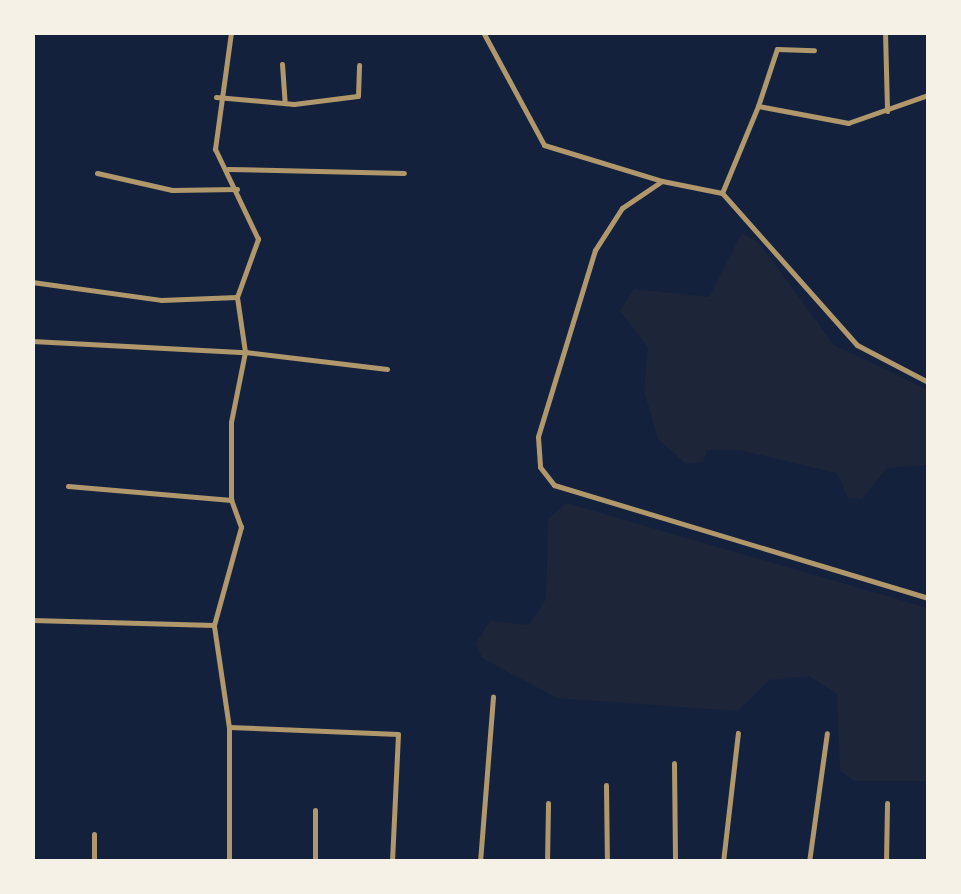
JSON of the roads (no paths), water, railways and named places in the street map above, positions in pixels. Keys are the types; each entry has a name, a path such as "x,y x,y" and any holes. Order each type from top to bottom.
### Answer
{"street":[{"path":"229,862 229,726 214,624 241,527 231,500 245,352 236,297 258,239 238,189 215,149 216,97 231,32"},
{"path":"482,32 544,146 662,181 722,193 757,222 856,345 928,382"},
{"path":"885,32 887,111"},
{"path":"722,193 778,48 814,50"},
{"path":"282,64 284,103"},
{"path":"216,97 284,103 358,96 359,64"},
{"path":"758,106 848,123 928,95"},
{"path":"228,169 404,173"},
{"path":"97,173 172,190 238,189"},
{"path":"662,181 622,208 595,250 538,437 540,467 554,485 928,598"},
{"path":"32,282 161,300 236,297"},
{"path":"32,342 245,352 387,369"},
{"path":"68,486 231,500"},
{"path":"32,620 214,624"},
{"path":"480,862 493,697"},
{"path":"229,726 398,734 392,862"},
{"path":"722,862 738,733"},
{"path":"809,862 827,733"},
{"path":"674,763 674,862"},
{"path":"606,785 607,862"},
{"path":"547,862 548,803"},
{"path":"886,862 887,803"},
{"path":"314,810 315,862"},
{"path":"94,834 94,862"}]}
